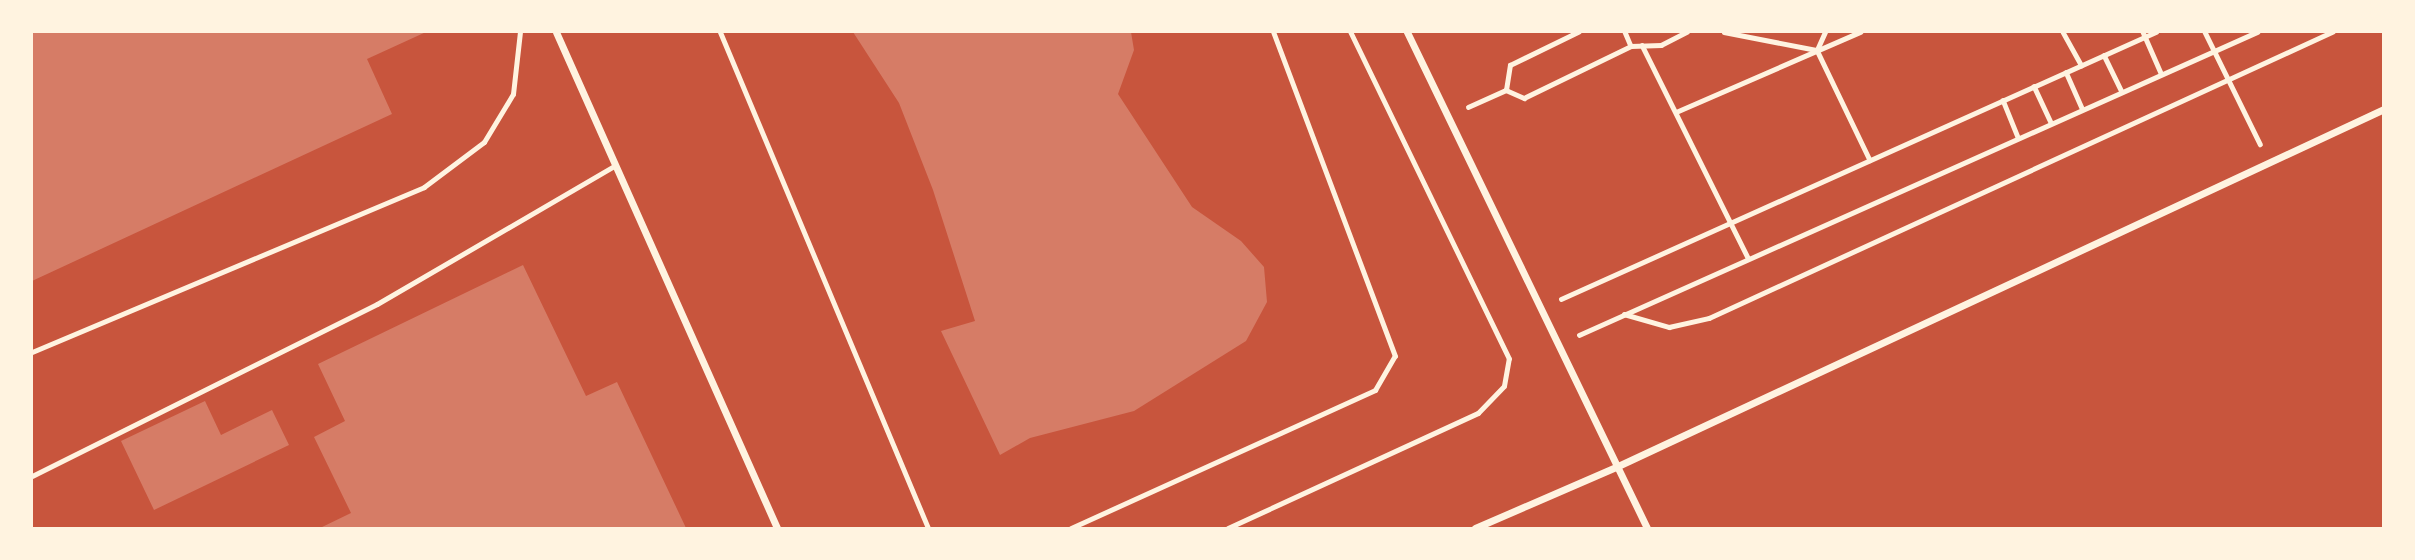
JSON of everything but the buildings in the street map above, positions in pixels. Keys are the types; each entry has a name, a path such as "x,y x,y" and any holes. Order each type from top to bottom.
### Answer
{"street":[{"path":"556,32 777,528"},
{"path":"1407,32 1647,528"},
{"path":"1475,528 1618,466 2384,109"}],"lane":[{"path":"32,352 424,187 484,142 513,94 520,32"},
{"path":"720,32 928,528"},
{"path":"1071,528 1375,390 1395,356 1273,32"},
{"path":"32,476 377,304 616,165"}],"path":[{"path":"1350,32 1401,136"},
{"path":"1506,90 1510,65 1578,32"},
{"path":"1625,32 1631,46"},
{"path":"1448,116 1506,90 1524,98 1631,46 1661,46 1688,32"},
{"path":"1724,32 1817,50"},
{"path":"1825,32 1817,50 1870,160"},
{"path":"1676,112 1860,32"},
{"path":"2063,32 2081,65"},
{"path":"1541,308 2104,55 2144,34 2156,32"},
{"path":"2205,32 2270,163"},
{"path":"1559,344 2121,90 2257,32"},
{"path":"1624,314 1669,327 1709,318 2332,32"},
{"path":"2144,34 2161,73"},
{"path":"1642,45 1748,258"},
{"path":"2104,55 2121,90"},
{"path":"2066,72 2082,108"},
{"path":"2034,86 2051,122"},
{"path":"2003,100 2018,137"}]}
